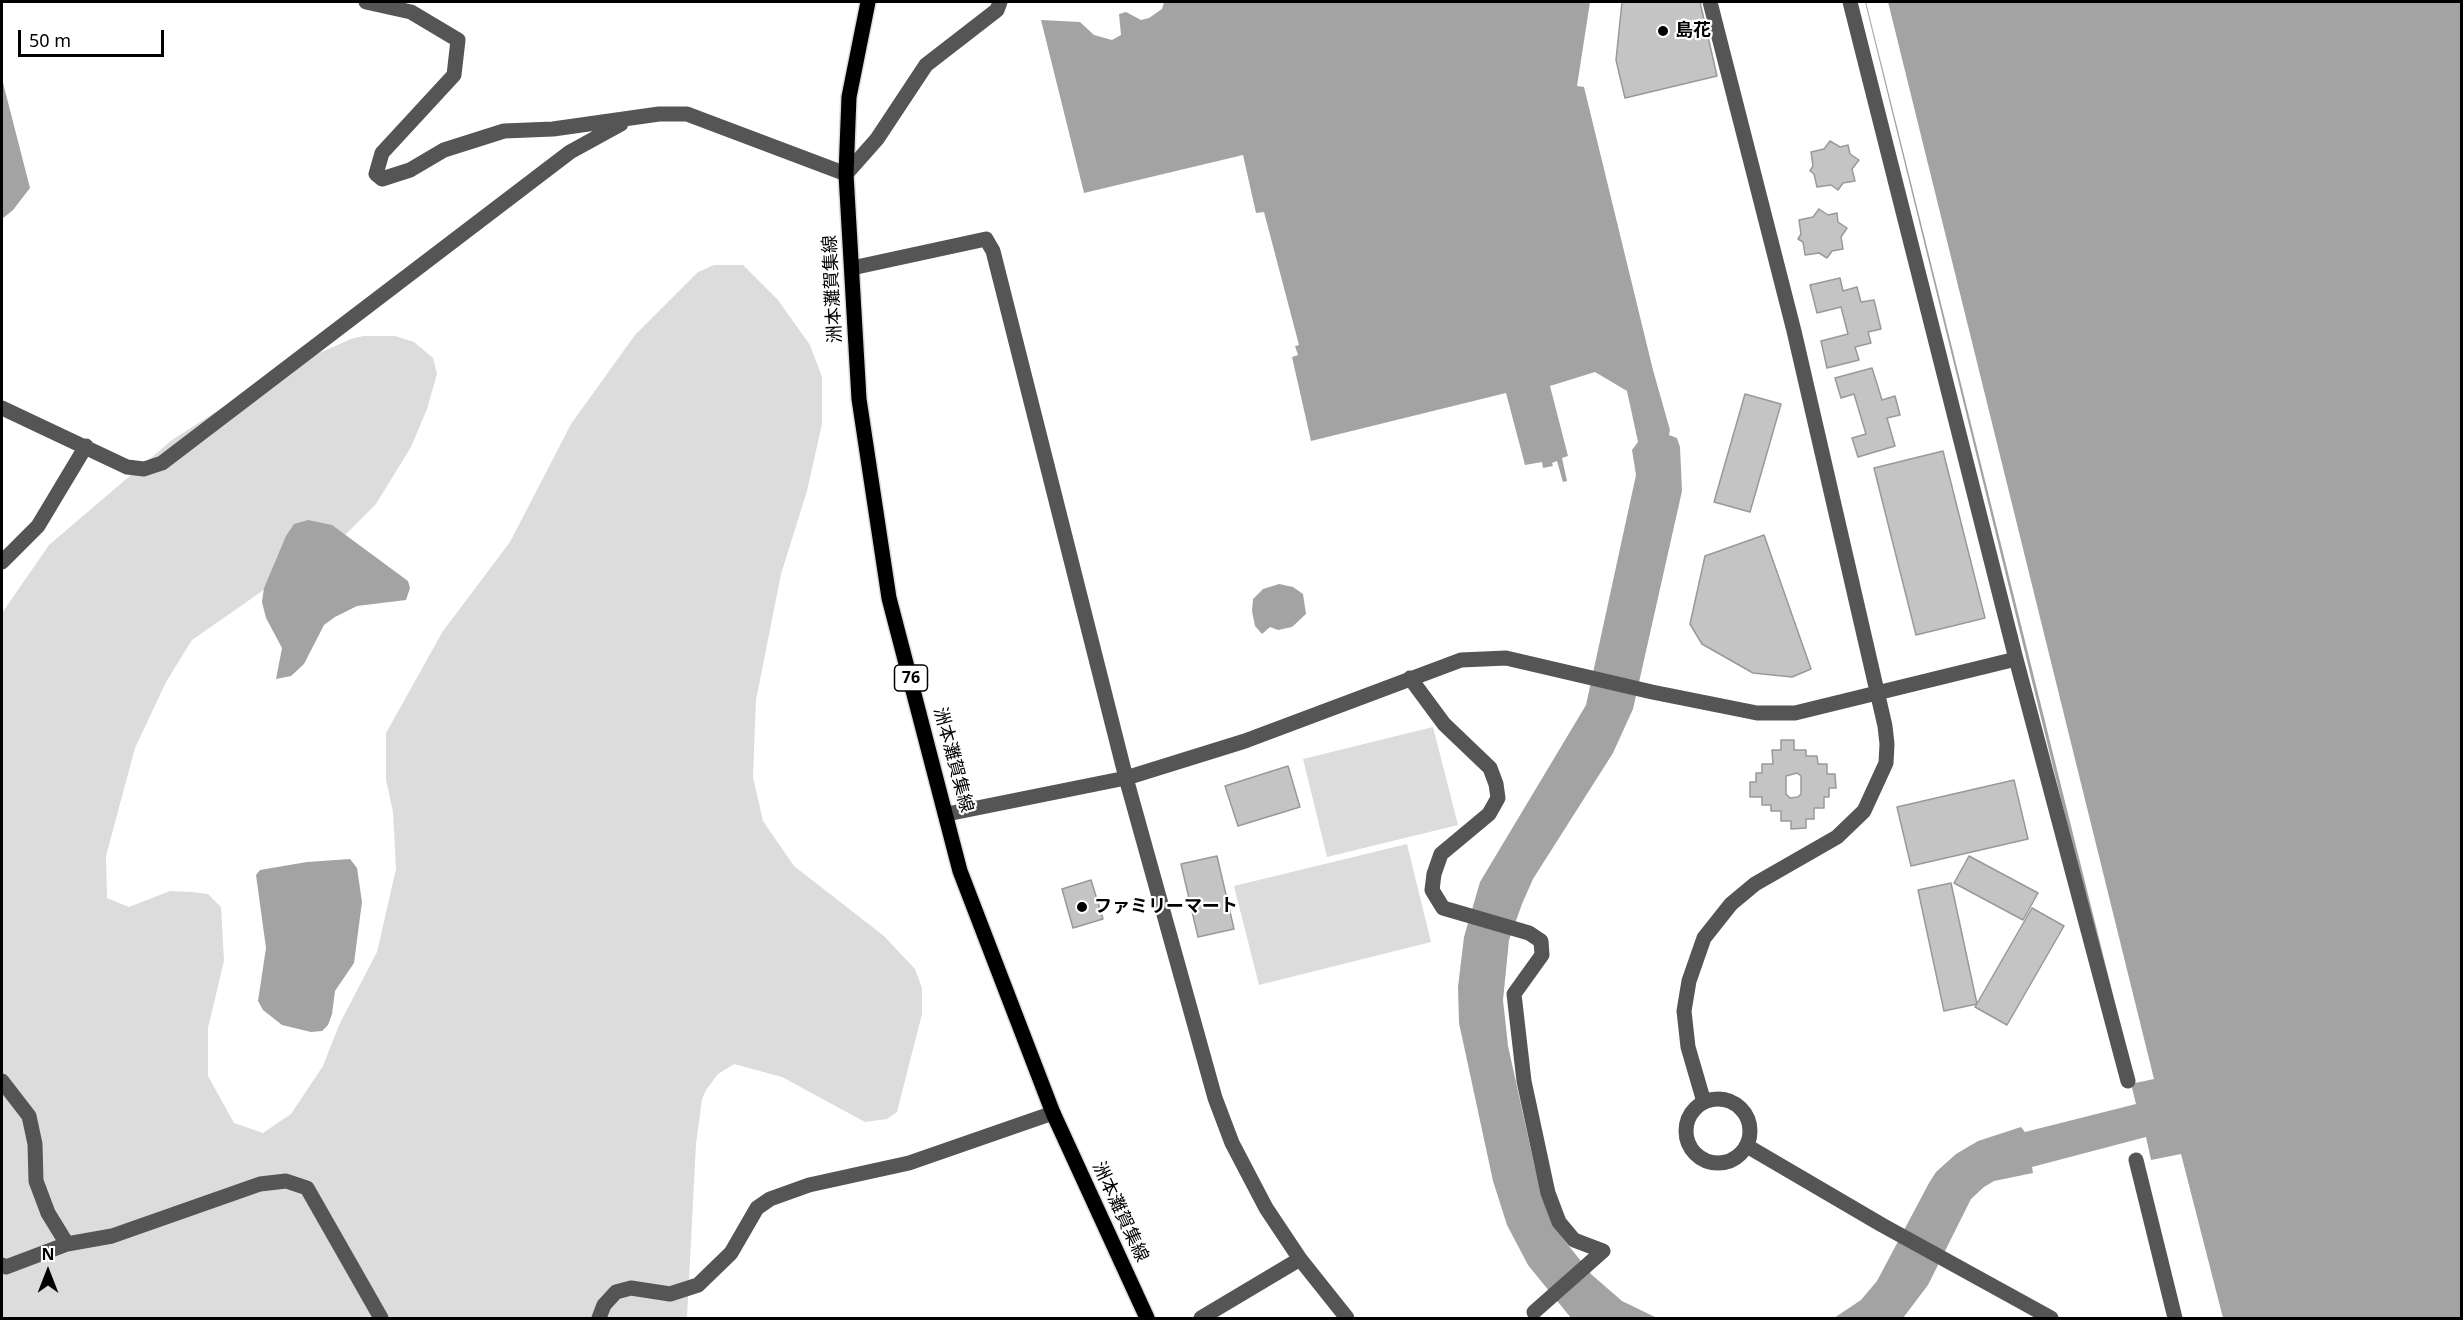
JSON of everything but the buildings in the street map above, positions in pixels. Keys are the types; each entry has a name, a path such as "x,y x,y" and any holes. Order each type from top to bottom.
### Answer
{"main road":[{"name":"洲本灘賀集線","path":"868,2 849,97 846,174 859,399 889,598 960,871 1053,1113 1147,1318"}],"street":[{"path":"366,2 411,12 458,40 454,75 382,153 376,174 382,179 410,170 444,150 504,131 553,129 634,117 687,114 846,174 878,139 926,65 997,10 1000,2"},
{"path":"1704,1102 1688,1047 1684,1011 1689,981 1704,938 1724,911 1755,884 1837,837 1864,811 1886,763 1885,726 1794,331 1710,2"},
{"path":"1850,2 2016,659 2128,1081"},
{"path":"2,408 127,467 144,469 162,464 570,152 589,139 634,117"},
{"path":"852,268 986,239 993,251 1126,778 1215,1098 1228,1131 1266,1208 1300,1259 1347,1318"},
{"path":"2,562 38,526 86,446"},
{"path":"947,814 1126,778 1245,741 1461,660 1506,658 1652,692 1757,713 1795,713 1877,691 2016,659"},
{"path":"1410,678 1444,724 1490,768 1496,784 1498,798 1489,814 1441,854 1434,874 1432,890 1443,908 1529,933 1541,941 1542,955 1514,994 1526,1092 1548,1193 1559,1222 1574,1240 1603,1251 1534,1312"},
{"path":"2,1081 29,1116 35,1144 36,1181 48,1213 67,1245"},
{"path":"1720,1099 1739,1106 1750,1124 1747,1146 1731,1161 1720,1163 1699,1157 1692,1149 1686,1130 1693,1111 1704,1102 1720,1099"},
{"path":"599,1318 604,1305 616,1292 631,1288 670,1294 698,1285 731,1253 757,1208 770,1199 809,1185 909,1163 1053,1113"},
{"path":"1747,1146 1882,1226 2050,1318"},
{"path":"2136,1160 2175,1318"},
{"path":"2,1265 6,1267 67,1245 112,1236 260,1184 286,1181 307,1188 381,1318"},
{"path":"1201,1318 1300,1259"}],"shaded area":[{"path":"1164,2 1590,2 1577,86 1584,87 1653,370 1670,430 1669,435 1677,438 1680,447 1682,491 1633,709 1613,753 1533,879 1509,940 1503,1000 1508,1046 1535,1168 1540,1187 1561,1236 1592,1275 1622,1301 1657,1318 1571,1318 1528,1265 1507,1225 1493,1181 1459,1023 1458,987 1464,937 1480,882 1586,705 1636,475 1632,450 1638,442 1627,391 1595,372 1550,386 1568,456 1562,458 1567,481 1563,482 1557,461 1552,463 1553,466 1543,468 1542,462 1525,465 1506,393 1311,441 1292,357 1298,355 1295,346 1299,345 1264,212 1256,213 1243,155 1084,193 1041,20 1080,22 1094,35 1112,40 1121,35 1119,14 1126,12 1141,20 1149,18 1162,9"},
{"path":"1865,2 2461,2 2461,1318 2223,1318 2181,1154 2151,1160 2146,1137 2032,1167 2033,1173 1994,1181 1971,1199 1928,1285 1903,1318 1834,1318 1861,1300 1877,1281 1929,1183 1936,1172 1956,1154 1978,1141 2021,1127 2025,1132 2136,1104"},
{"path":"2,79 30,188 13,210 2,219"},
{"path":"714,265 743,265 778,300 810,345 822,377 822,424 807,491 781,574 756,700 753,777 763,821 794,866 884,936 915,969 922,988 922,1014 897,1112 887,1119 865,1122 782,1077 734,1064 718,1074 702,1099 696,1144 687,1318 2,1318 2,613 49,545 172,440 281,370 351,339 363,336 395,336 414,342 433,358 437,374 427,409 411,447 376,504 322,558 268,587 192,640 166,682 135,748 106,856 107,898 129,907 170,891 192,892 208,894 221,907 224,961 208,1028 208,1076 234,1123 263,1133 291,1114 323,1066 339,1025 377,952 396,869 393,812 386,780 386,733 443,631 510,542 571,424 635,335 698,272"},
{"path":"308,520 332,525 408,581 410,588 406,600 357,606 335,617 324,625 304,664 291,676 276,679 282,648 266,618 262,602 264,588 286,536 294,524"},
{"path":"1279,584 1293,587 1303,594 1306,614 1292,627 1278,630 1270,627 1262,634 1255,626 1252,611 1253,599 1263,589"},
{"path":"1433,727 1458,825 1327,857 1303,759"},
{"path":"1407,844 1431,942 1259,985 1234,886"},
{"path":"350,859 357,868 362,902 354,963 335,991 332,1014 328,1025 322,1031 311,1032 282,1025 263,1010 258,1001 266,948 256,875 260,870 307,862"}],"pier":[{"path":"1866,2 1888,2 2154,1079 2135,1083"}],"place":[{"name":"島花","path":"1663,31"},
{"name":"ファミリーマート","path":"1082,907"}]}
